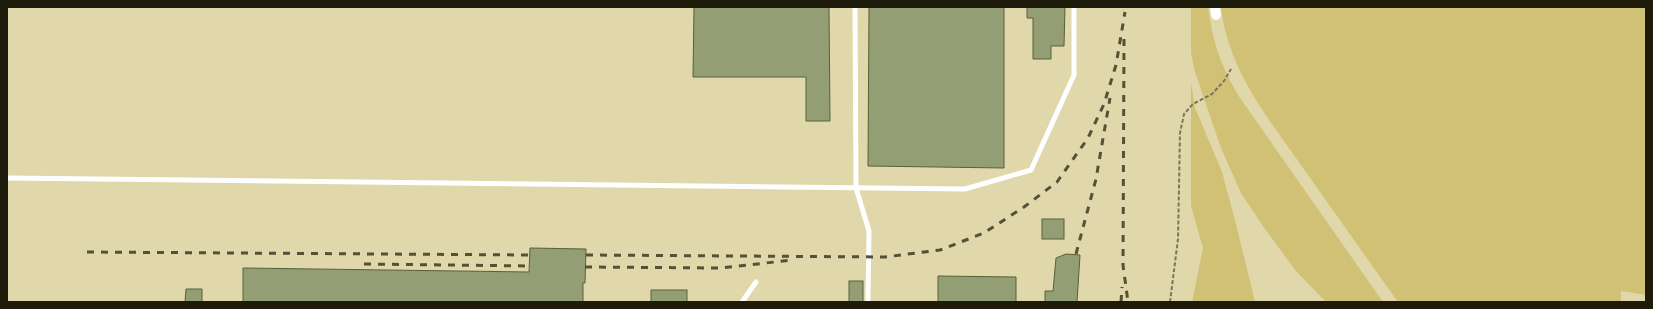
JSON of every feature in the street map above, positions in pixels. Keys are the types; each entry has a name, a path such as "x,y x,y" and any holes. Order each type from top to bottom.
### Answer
{"lane":[{"path":"855,7 856,188 869,231 868,302"},
{"path":"7,178 965,189 1031,170 1074,75 1074,7"},
{"path":"742,302 756,282"}],"path":[{"path":"1170,302 1178,239 1180,133 1184,114 1193,104 1212,94 1224,81 1231,69"}],"shaded area":[{"path":"1191,7 1208,7 1212,31 1218,52 1226,73 1238,95 1383,302 1326,302 1296,271 1241,193 1221,148 1195,72 1191,53"},
{"path":"1221,7 1646,7 1646,295 1621,291 1621,302 1398,302 1266,116 1254,96 1232,53 1225,31"},
{"path":"1191,83 1195,108 1222,172 1255,302 1192,302 1203,248 1191,206"}],"building":[{"path":"694,7 829,7 830,121 806,121 806,77 693,77"},
{"path":"869,7 1004,7 1004,168 868,166"},
{"path":"1027,7 1065,7 1064,46 1051,46 1051,59 1033,59 1033,18 1027,18"},
{"path":"1042,219 1064,219 1064,239 1042,239"},
{"path":"530,248 586,249 583,302 243,302 243,268 529,272"},
{"path":"1066,254 1080,255 1077,302 1045,302 1045,291 1053,291 1056,258"},
{"path":"938,276 1016,277 1016,302 938,302"},
{"path":"849,281 863,281 863,302 849,302"},
{"path":"186,289 202,289 202,302 185,302"},
{"path":"651,290 687,290 687,302 651,302"}],"railway":[{"path":"586,255 885,257 940,250 984,233 1024,207 1057,182 1088,138 1104,104 1116,65 1125,12"},
{"path":"1124,39 1123,265 1128,302"},
{"path":"1076,254 1096,179 1110,98"},
{"path":"87,252 530,255"},
{"path":"585,267 720,268 793,260"},
{"path":"364,264 529,266"},
{"path":"1121,302 1122,287"}]}
